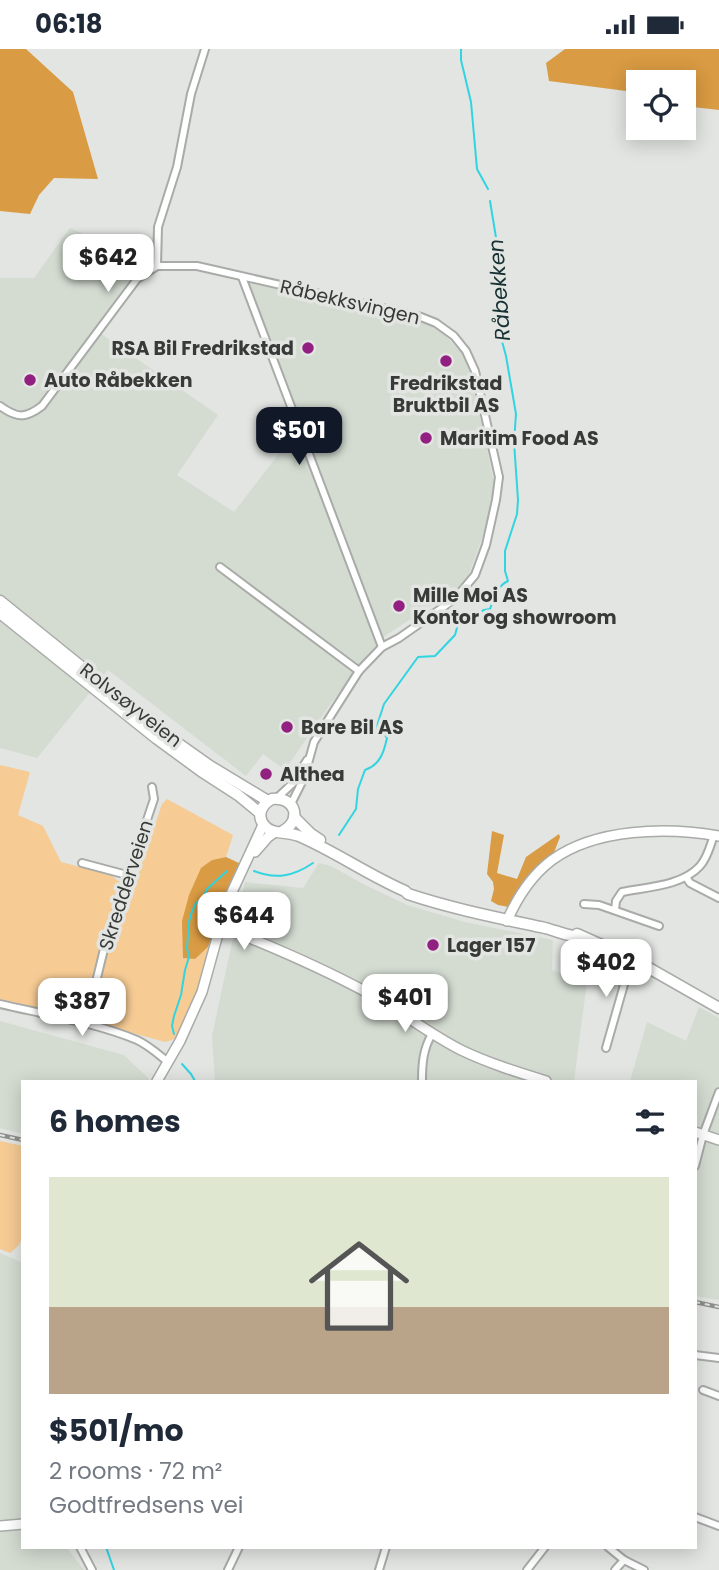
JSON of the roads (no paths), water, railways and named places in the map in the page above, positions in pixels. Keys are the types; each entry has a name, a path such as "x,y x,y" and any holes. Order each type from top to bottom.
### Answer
{"main road":[{"name":"Rolvsøyveien","path":"0,601 162,732 247,790 272,799"},
{"name":"Rolvsøyveien","path":"0,613 156,738 260,813"},
{"path":"333,852 305,828 284,799 272,799 262,806 260,819 268,830 295,834 408,894 582,937 633,959 719,1008"},
{"path":"279,832 293,823 295,817"}],"street":[{"path":"0,406 9,413 28,416 42,406 136,279 157,266 159,227 177,167 191,94 205,49"},
{"name":"Råbekksvingen","path":"157,266 197,266 421,317 436,323 454,336 466,351 475,371 499,477 486,545 475,575 449,603 382,647 359,671 320,730 304,778 290,804"},
{"path":"242,277 382,647"},
{"path":"220,567 359,671"},
{"name":"Råbekksvingen","path":"272,799 293,783 309,758"},
{"name":"Skredderveien","path":"83,1024 127,875 154,799 152,787"},
{"path":"158,1080 180,1041 202,992 226,905 263,825"},
{"path":"248,858 268,837 279,832"},
{"path":"513,919 520,898 530,881 551,860 566,851 601,838 644,832 716,836 699,866 686,877 622,893 616,901 615,910"},
{"path":"82,863 127,875"},
{"path":"686,877 690,883 719,898"},
{"path":"584,904 599,905 659,926"},
{"path":"220,926 326,971 373,996 461,1050 543,1080"},
{"path":"606,1048 633,959"},
{"path":"0,1004 83,1024 138,1041 168,1062"},
{"path":"422,1080 423,1056 432,1034"},
{"path":"719,1092 699,1134 719,1140"},
{"path":"697,1355 719,1358"},
{"path":"703,1390 719,1396"},
{"path":"697,1518 719,1526"},
{"path":"0,1526 21,1524"},
{"path":"81,1549 92,1570"},
{"path":"228,1570 238,1549"},
{"path":"379,1570 385,1549"},
{"path":"527,1570 543,1549"},
{"path":"610,1549 624,1560 645,1570"},
{"path":"615,1570 624,1560"}],"waterway":[{"name":"Råbekken","path":"461,49 471,102 477,169 488,189"},
{"name":"Råbekken","path":"339,835 356,809 358,789 365,770 378,761 384,748 387,738 385,735 377,736 375,732 384,704 418,657 435,656 455,635 458,624 490,609 499,589 508,581 505,551 517,514 518,500 514,442 516,414 497,323 501,268 490,201"},
{"name":"Råbekken","path":"254,871 285,875 313,863"},
{"name":"Råbekken","path":"174,1034 172,1026 189,957 187,948 191,914 207,889 227,871"},
{"name":"Råbekken","path":"182,1064 194,1080"},
{"path":"107,1549 114,1570"}],"railway":[{"path":"0,1135 21,1140"},
{"path":"697,1302 719,1307"}],"place":[{"name":"RSA Bil Fredrikstad","path":"308,348"},
{"name":"Fredrikstad Bruktbil AS","path":"446,361"},
{"name":"Auto Råbekken","path":"30,380"},
{"name":"Maritim Food AS","path":"426,438"},
{"name":"Mille Moi AS Kontor og showroom","path":"399,606"},
{"name":"Bare Bil AS","path":"287,727"},
{"name":"Althea","path":"266,774"},
{"name":"Lager 157","path":"433,945"}]}
